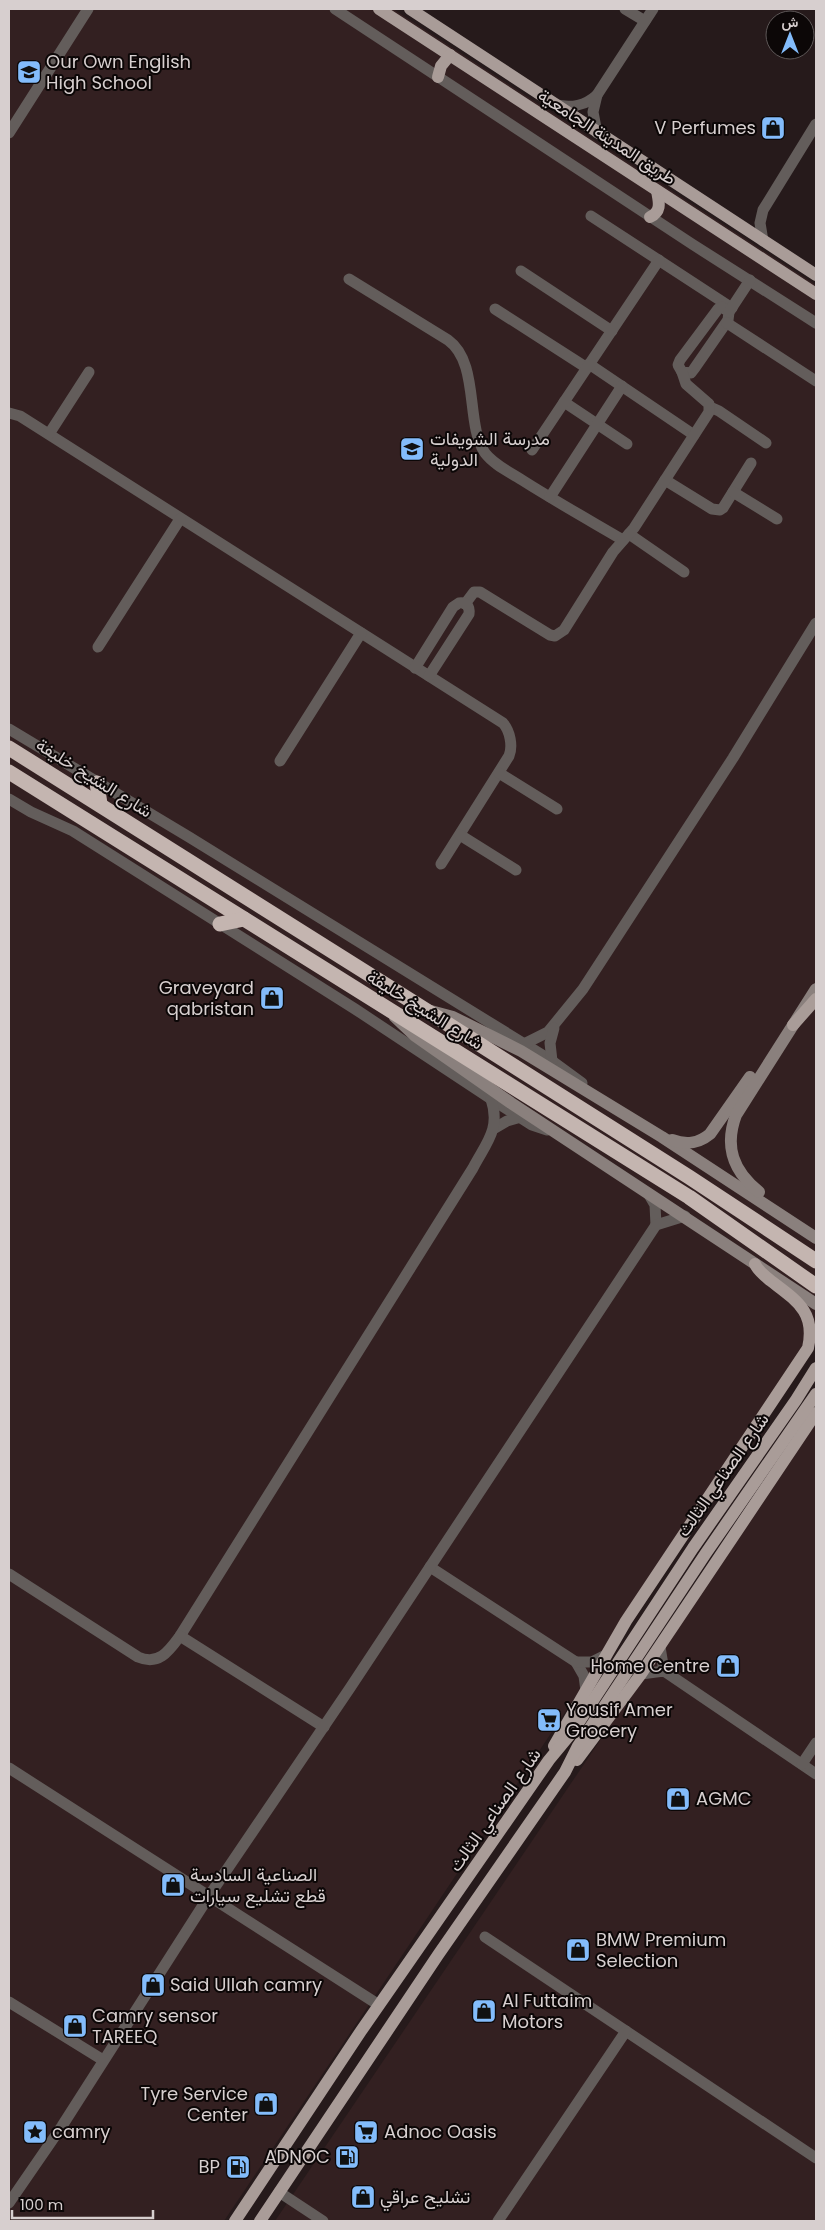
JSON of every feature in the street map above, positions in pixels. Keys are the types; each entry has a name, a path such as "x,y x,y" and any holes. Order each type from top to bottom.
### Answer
{"highway":[{"name":"شارع الشيخ خليفة","path":"9,748 689,1177 816,1261"},
{"name":"شارع الشيخ خليفة","path":"9,772 689,1197 816,1286"},
{"path":"97,783 100,804"},
{"path":"220,924 244,919"}],"main road":[{"name":"طريق المدينة الجامعية","path":"379,9 816,294"},
{"name":"طريق المدينة الجامعية","path":"410,9 816,275"},
{"path":"438,77 441,66 450,55"},
{"path":"650,217 656,214 660,208 657,191"},
{"path":"662,1137 689,1143 700,1141 710,1134 816,977"},
{"path":"784,1215 740,1173 735,1163 730,1140 736,1115 816,989"},
{"path":"793,1025 816,999"},
{"path":"389,1010 414,1035 554,1131 816,1304"},
{"path":"425,1010 444,1013 472,1025 521,1052 662,1137 784,1215 816,1238"},
{"path":"549,1760 558,1738 626,1622 808,1348 810,1330 801,1305 762,1274 755,1264"},
{"name":"شارع الصناعي الثالث","path":"235,2221 379,2005 549,1760 573,1731 693,1548 796,1400 816,1368"},
{"name":"شارع الصناعي الثالث","path":"260,2221 443,1947 564,1772 578,1746 706,1553 816,1394"},
{"path":"564,1772 588,1748 642,1674 816,1413"}],"street":[{"path":"9,133 88,9"},
{"path":"335,9 650,217 816,323"},
{"path":"625,9 645,21"},
{"path":"556,105 574,107 591,101 597,95 653,9"},
{"path":"597,95 593,112 597,132"},
{"path":"763,241 760,223 767,202 816,124"},
{"path":"591,216 660,260 816,381"},
{"path":"532,450 660,260"},
{"path":"521,272 612,331"},
{"path":"349,278 448,340 459,350 465,363 479,438 485,454 498,465 550,497 626,537 684,572"},
{"path":"682,372 691,373 694,369 750,280"},
{"path":"729,314 722,307 715,312 678,364 686,384 706,401 710,407 719,411 766,443"},
{"path":"495,309 622,386 694,435"},
{"path":"49,434 89,372"},
{"path":"550,497 622,386"},
{"path":"564,402 627,444"},
{"path":"465,604 472,594 480,592 550,635 560,634 613,552 626,537 665,480 709,412 710,407"},
{"path":"9,413 20,416 49,434 506,727 511,748 510,756 441,864"},
{"path":"665,480 716,511 723,508 751,462"},
{"path":"733,492 777,519"},
{"path":"98,647 180,519"},
{"path":"416,668 456,604 465,604"},
{"path":"429,676 469,614 468,606 465,604"},
{"path":"524,1044 541,1038 555,1026 616,941 733,758 816,623"},
{"path":"280,761 361,633"},
{"path":"436,635 450,644"},
{"path":"9,729 189,837 552,1061 582,1083 599,1100"},
{"path":"499,773 558,809"},
{"path":"9,799 31,812 73,830 355,1009 491,1099 541,1129 554,1131"},
{"path":"460,835 516,870"},
{"path":"552,1061 550,1043 555,1026"},
{"path":"491,1099 495,1114 495,1128"},
{"path":"9,1574 145,1660 159,1659 165,1655 180,1636 472,1168 495,1128 507,1121 521,1117"},
{"path":"648,1193 655,1205 656,1225"},
{"path":"9,2203 104,2060 209,1896 324,1727 656,1225 670,1219 685,1216"},
{"path":"430,1567 576,1662 584,1676 586,1691"},
{"path":"180,1636 324,1727"},
{"path":"660,1646 664,1671"},
{"path":"576,1662 592,1662 606,1655"},
{"path":"642,1674 664,1671 816,1774"},
{"path":"802,1764 816,1743"},
{"path":"9,1768 379,2005"},
{"path":"485,1937 816,2158"},
{"path":"9,2002 104,2060"},
{"path":"498,2221 626,2031"},
{"path":"279,2192 323,2221"}],"shaded area":[{"path":"9,9 393,9 816,285 816,1342 803,1367 580,1690 224,2221 9,2221"},
{"path":"816,1421 816,2221 275,2221"}],"place":[{"name":"Our Own English High School","path":"29,72"},
{"name":"V Perfumes","path":"773,128"},
{"name":"مدرسة الشويفات الدولية","path":"412,449"},
{"name":"Graveyard qabristan","path":"272,998"},
{"name":"Home Centre","path":"728,1666"},
{"name":"Yousif Amer Grocery","path":"549,1720"},
{"name":"AGMC","path":"678,1799"},
{"name":"الصناعية السادسة قطع تشليع سيارات","path":"173,1885"},
{"name":"BMW Premium Selection","path":"578,1950"},
{"name":"Said Ullah camry","path":"153,1985"},
{"name":"Al Futtaim Motors","path":"484,2011"},
{"name":"Camry sensor TAREEQ","path":"75,2026"},
{"name":"Tyre Service Center","path":"266,2104"},
{"name":"camry","path":"35,2132"},
{"name":"Adnoc Oasis","path":"366,2132"},
{"name":"ADNOC","path":"347,2157"},
{"name":"BP","path":"238,2167"},
{"name":"تشليح عراقي","path":"363,2197"}]}
